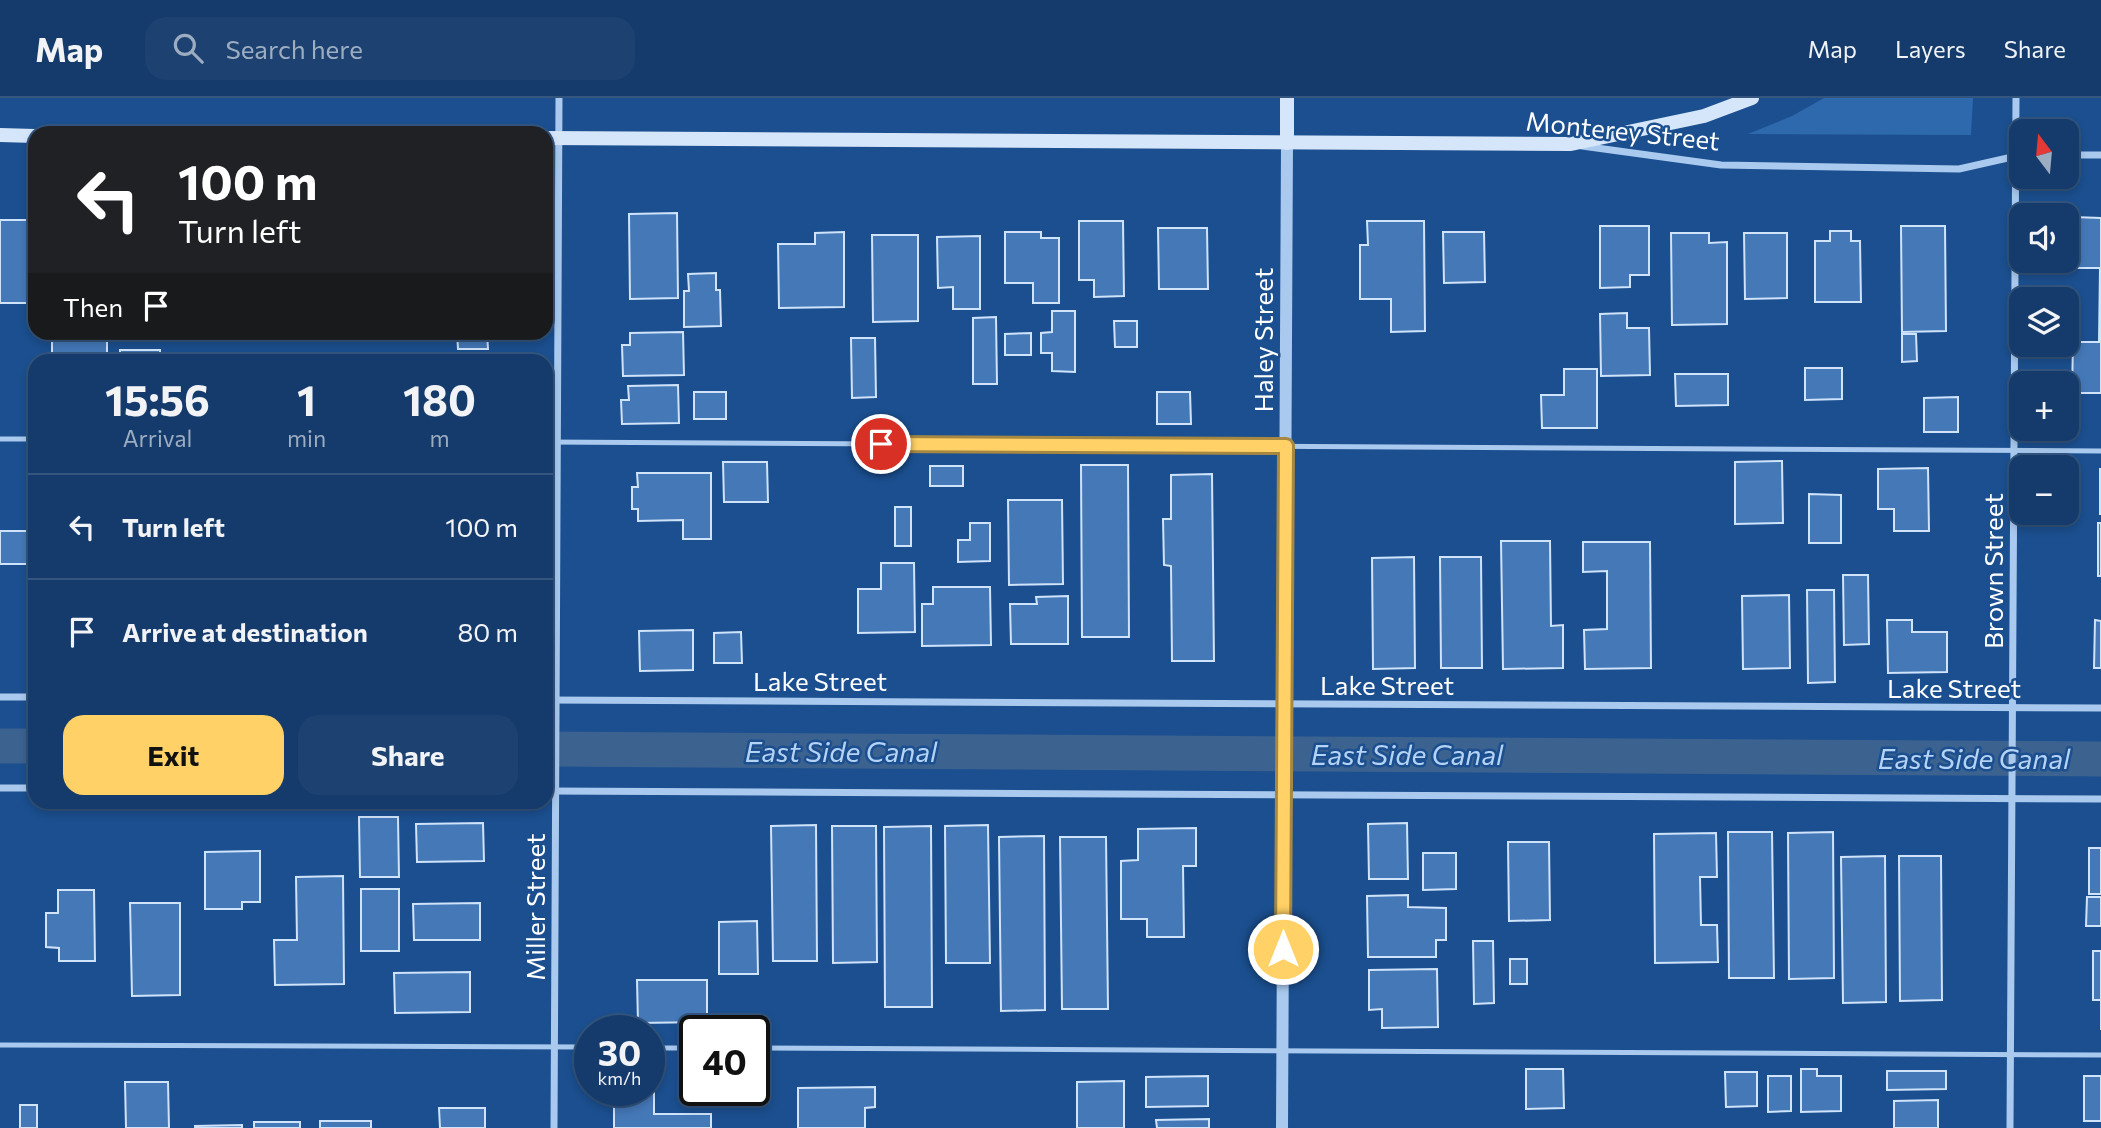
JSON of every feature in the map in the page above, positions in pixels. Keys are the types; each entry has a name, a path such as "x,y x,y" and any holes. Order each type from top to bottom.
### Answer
{"main road":[{"name":"Haley Street","path":"1287,98 1287,143"},
{"path":"1571,144 1704,116 1752,98"},
{"path":"0,135 28,136"},
{"name":"Monterey Street","path":"553,138 1571,144"}],"street":[{"name":"Miller Street","path":"553,132 559,98"},
{"name":"Brown Street","path":"2016,98 2017,119"},
{"name":"Haley Street","path":"1282,1128 1287,143"},
{"name":"Monterey Street","path":"1571,144 1721,165 1959,169 2009,157"},
{"path":"2079,155 2101,155"},
{"name":"Brown Street","path":"2010,1128 2018,189"},
{"name":"Miller Street","path":"553,199 557,442 554,1128"},
{"path":"0,697 28,697"},
{"name":"Lake Street","path":"556,700 2101,708"},
{"path":"0,788 28,788"},
{"path":"555,791 2101,799"}],"lane":[{"path":"0,439 28,439"},
{"path":"553,442 2101,451"},
{"path":"0,1045 574,1048"},
{"path":"770,1048 2101,1055"}],"shaded area":[{"path":"1824,98 1973,98 1971,135 1748,134 1792,116"}],"building":[{"path":"677,213 678,298 630,299 629,214"},
{"path":"2079,217 2101,218 2101,393 2079,393 2079,371 2072,371 2073,357 2079,357 2079,342 2099,342 2100,268 2079,268"},
{"path":"0,220 28,220 28,303 0,303"},
{"path":"1079,221 1123,221 1124,296 1094,297 1094,280 1079,280"},
{"path":"1367,221 1424,221 1425,331 1391,332 1391,299 1360,299 1360,245 1368,245"},
{"path":"1600,226 1649,226 1649,275 1630,275 1630,287 1600,288"},
{"path":"1901,226 1945,226 1946,331 1902,332"},
{"path":"1158,228 1207,228 1208,289 1159,289"},
{"path":"1830,231 1851,231 1851,241 1860,241 1861,302 1815,302 1815,241 1830,241"},
{"path":"844,232 844,307 779,308 778,244 815,244 815,233"},
{"path":"1005,232 1041,232 1041,238 1059,238 1059,303 1033,303 1033,283 1005,283"},
{"path":"1443,232 1484,232 1485,282 1444,283"},
{"path":"1671,233 1709,233 1709,243 1727,242 1727,324 1672,325"},
{"path":"1744,233 1787,233 1787,298 1745,299"},
{"path":"872,235 918,235 918,321 873,322"},
{"path":"980,236 980,309 953,309 953,287 938,288 937,237"},
{"path":"716,273 716,290 720,290 721,326 684,327 684,291 689,291 688,274"},
{"path":"1052,311 1075,311 1075,372 1052,371 1052,353 1041,353 1041,333 1052,332"},
{"path":"1627,313 1627,328 1649,328 1650,375 1601,376 1600,314"},
{"path":"996,317 997,384 973,384 973,318"},
{"path":"1114,321 1137,321 1137,347 1115,347"},
{"path":"683,332 684,375 623,376 622,345 630,345 630,333"},
{"path":"1031,333 1031,355 1005,355 1005,334"},
{"path":"1902,334 1916,334 1917,361 1902,362"},
{"path":"851,338 875,338 876,397 852,398"},
{"path":"52,340 107,340 107,354 52,354"},
{"path":"457,340 487,340 488,349 458,349"},
{"path":"120,350 160,350 160,354 120,354"},
{"path":"1805,368 1842,368 1842,399 1805,400"},
{"path":"1564,369 1597,369 1597,428 1542,428 1541,395 1564,395"},
{"path":"1675,374 1728,374 1728,405 1676,406"},
{"path":"678,385 679,423 622,424 621,400 629,400 628,386"},
{"path":"694,392 726,392 726,419 694,419"},
{"path":"1157,392 1190,392 1191,424 1157,424"},
{"path":"1958,397 1958,432 1924,432 1924,398"},
{"path":"1782,461 1783,523 1735,524 1735,462"},
{"path":"723,462 767,462 768,502 724,502"},
{"path":"1081,465 1128,465 1129,637 1082,637"},
{"path":"930,466 963,466 963,486 930,486"},
{"path":"1928,468 1929,531 1894,531 1894,509 1878,509 1878,469"},
{"path":"2101,469 2101,514 2100,514"},
{"path":"637,473 711,473 711,539 683,539 683,520 638,521 638,509 632,509 632,487 638,487"},
{"path":"1212,474 1214,661 1172,661 1171,566 1164,565 1163,519 1171,519 1171,475"},
{"path":"1809,494 1841,495 1841,543 1809,543"},
{"path":"1008,500 1062,500 1063,584 1009,585"},
{"path":"895,507 911,507 911,546 895,546"},
{"path":"970,523 990,523 990,561 958,562 958,540 970,540"},
{"path":"2098,523 2101,523 2101,576 2098,576"},
{"path":"0,531 28,531 28,564 0,564"},
{"path":"1501,541 1550,541 1551,626 1563,625 1563,668 1503,669"},
{"path":"1583,542 1650,542 1651,668 1585,669 1584,630 1607,629 1607,571 1583,572"},
{"path":"1414,557 1415,668 1373,669 1372,558"},
{"path":"1440,557 1481,557 1482,668 1441,668"},
{"path":"881,563 914,563 915,632 858,633 858,589 881,589"},
{"path":"1843,575 1868,575 1869,644 1844,645"},
{"path":"933,587 990,587 991,645 922,646 922,604 933,604"},
{"path":"1807,590 1834,590 1835,682 1808,683"},
{"path":"1789,595 1790,668 1743,669 1742,596"},
{"path":"1068,596 1068,644 1011,644 1010,604 1037,604 1036,597"},
{"path":"1887,620 1912,620 1912,632 1947,632 1947,672 1888,673"},
{"path":"2095,620 2101,621 2101,668 2094,668"},
{"path":"693,630 693,670 640,671 639,631"},
{"path":"741,632 742,663 714,663 714,633"},
{"path":"359,817 398,817 399,877 360,877"},
{"path":"483,823 484,861 417,862 416,824"},
{"path":"1407,823 1408,879 1369,879 1368,824"},
{"path":"816,825 817,961 773,961 771,826"},
{"path":"988,825 990,963 946,963 945,826"},
{"path":"832,826 876,826 877,962 833,963"},
{"path":"931,826 932,1007 885,1007 884,827"},
{"path":"1196,828 1196,866 1183,866 1184,937 1147,937 1147,919 1121,919 1121,861 1138,860 1138,829"},
{"path":"1728,832 1772,832 1774,978 1729,978"},
{"path":"1833,832 1834,978 1789,979 1788,833"},
{"path":"1716,833 1717,877 1700,877 1701,925 1717,925 1718,962 1655,963 1654,834"},
{"path":"1044,836 1045,1010 1001,1011 999,837"},
{"path":"1060,837 1106,837 1108,1009 1062,1009"},
{"path":"1508,842 1549,842 1550,920 1509,921"},
{"path":"2089,848 2101,848 2101,894 2089,894"},
{"path":"260,851 260,902 242,902 242,909 205,909 205,852"},
{"path":"1423,853 1456,853 1456,889 1423,890"},
{"path":"1885,856 1886,1002 1843,1003 1841,857"},
{"path":"1899,856 1941,856 1942,1000 1900,1001"},
{"path":"343,876 344,984 275,985 274,940 297,940 296,877"},
{"path":"361,889 399,889 399,951 361,951"},
{"path":"58,890 94,890 95,961 59,961 59,948 46,947 46,913 58,913"},
{"path":"1408,895 1408,907 1446,908 1446,940 1436,940 1436,957 1368,957 1367,896"},
{"path":"2087,897 2101,897 2101,926 2086,926"},
{"path":"130,903 180,903 180,995 132,996"},
{"path":"480,903 480,940 414,940 413,904"},
{"path":"757,921 758,974 719,974 719,922"},
{"path":"1473,941 1493,941 1494,1003 1474,1004"},
{"path":"2093,951 2101,951 2101,1000 2093,1000"},
{"path":"1510,959 1527,959 1527,984 1510,984"},
{"path":"1437,969 1438,1027 1382,1028 1382,1009 1369,1010 1369,970"},
{"path":"470,972 470,1012 395,1013 394,973"},
{"path":"637,980 707,980 707,1015 679,1015 679,1022 665,1023 665,1015 638,1015"},
{"path":"1526,1069 1563,1069 1564,1108 1526,1109"},
{"path":"1801,1069 1817,1069 1817,1076 1841,1076 1841,1111 1801,1112"},
{"path":"1887,1071 1946,1071 1946,1089 1887,1090"},
{"path":"1725,1072 1757,1072 1757,1106 1726,1107"},
{"path":"1208,1076 1208,1106 1146,1107 1146,1077"},
{"path":"1768,1076 1791,1076 1791,1111 1768,1112"},
{"path":"2084,1076 2101,1076 2101,1121 2084,1121"},
{"path":"1124,1081 1124,1128 1077,1128 1077,1082"},
{"path":"125,1082 168,1082 169,1128 126,1128"},
{"path":"875,1087 875,1107 865,1108 865,1128 798,1128 798,1088"},
{"path":"1938,1100 1938,1128 1894,1128 1894,1101"},
{"path":"20,1105 37,1105 37,1128 20,1128"},
{"path":"614,1106 654,1106 654,1114 711,1114 711,1128 614,1128"},
{"path":"439,1108 485,1108 485,1128 440,1128"},
{"path":"1209,1119 1209,1128 1157,1128 1156,1120"},
{"path":"320,1121 371,1121 371,1128 320,1128"},
{"path":"254,1122 300,1122 300,1128 254,1128"},
{"path":"242,1125 242,1128 195,1128 195,1126"}],"waterway":[{"name":"East Side Canal","path":"0,746 28,746"},
{"name":"East Side Canal","path":"553,749 2101,759"}],"route":[{"path":"881,444 1286,446 1283,949"}]}
